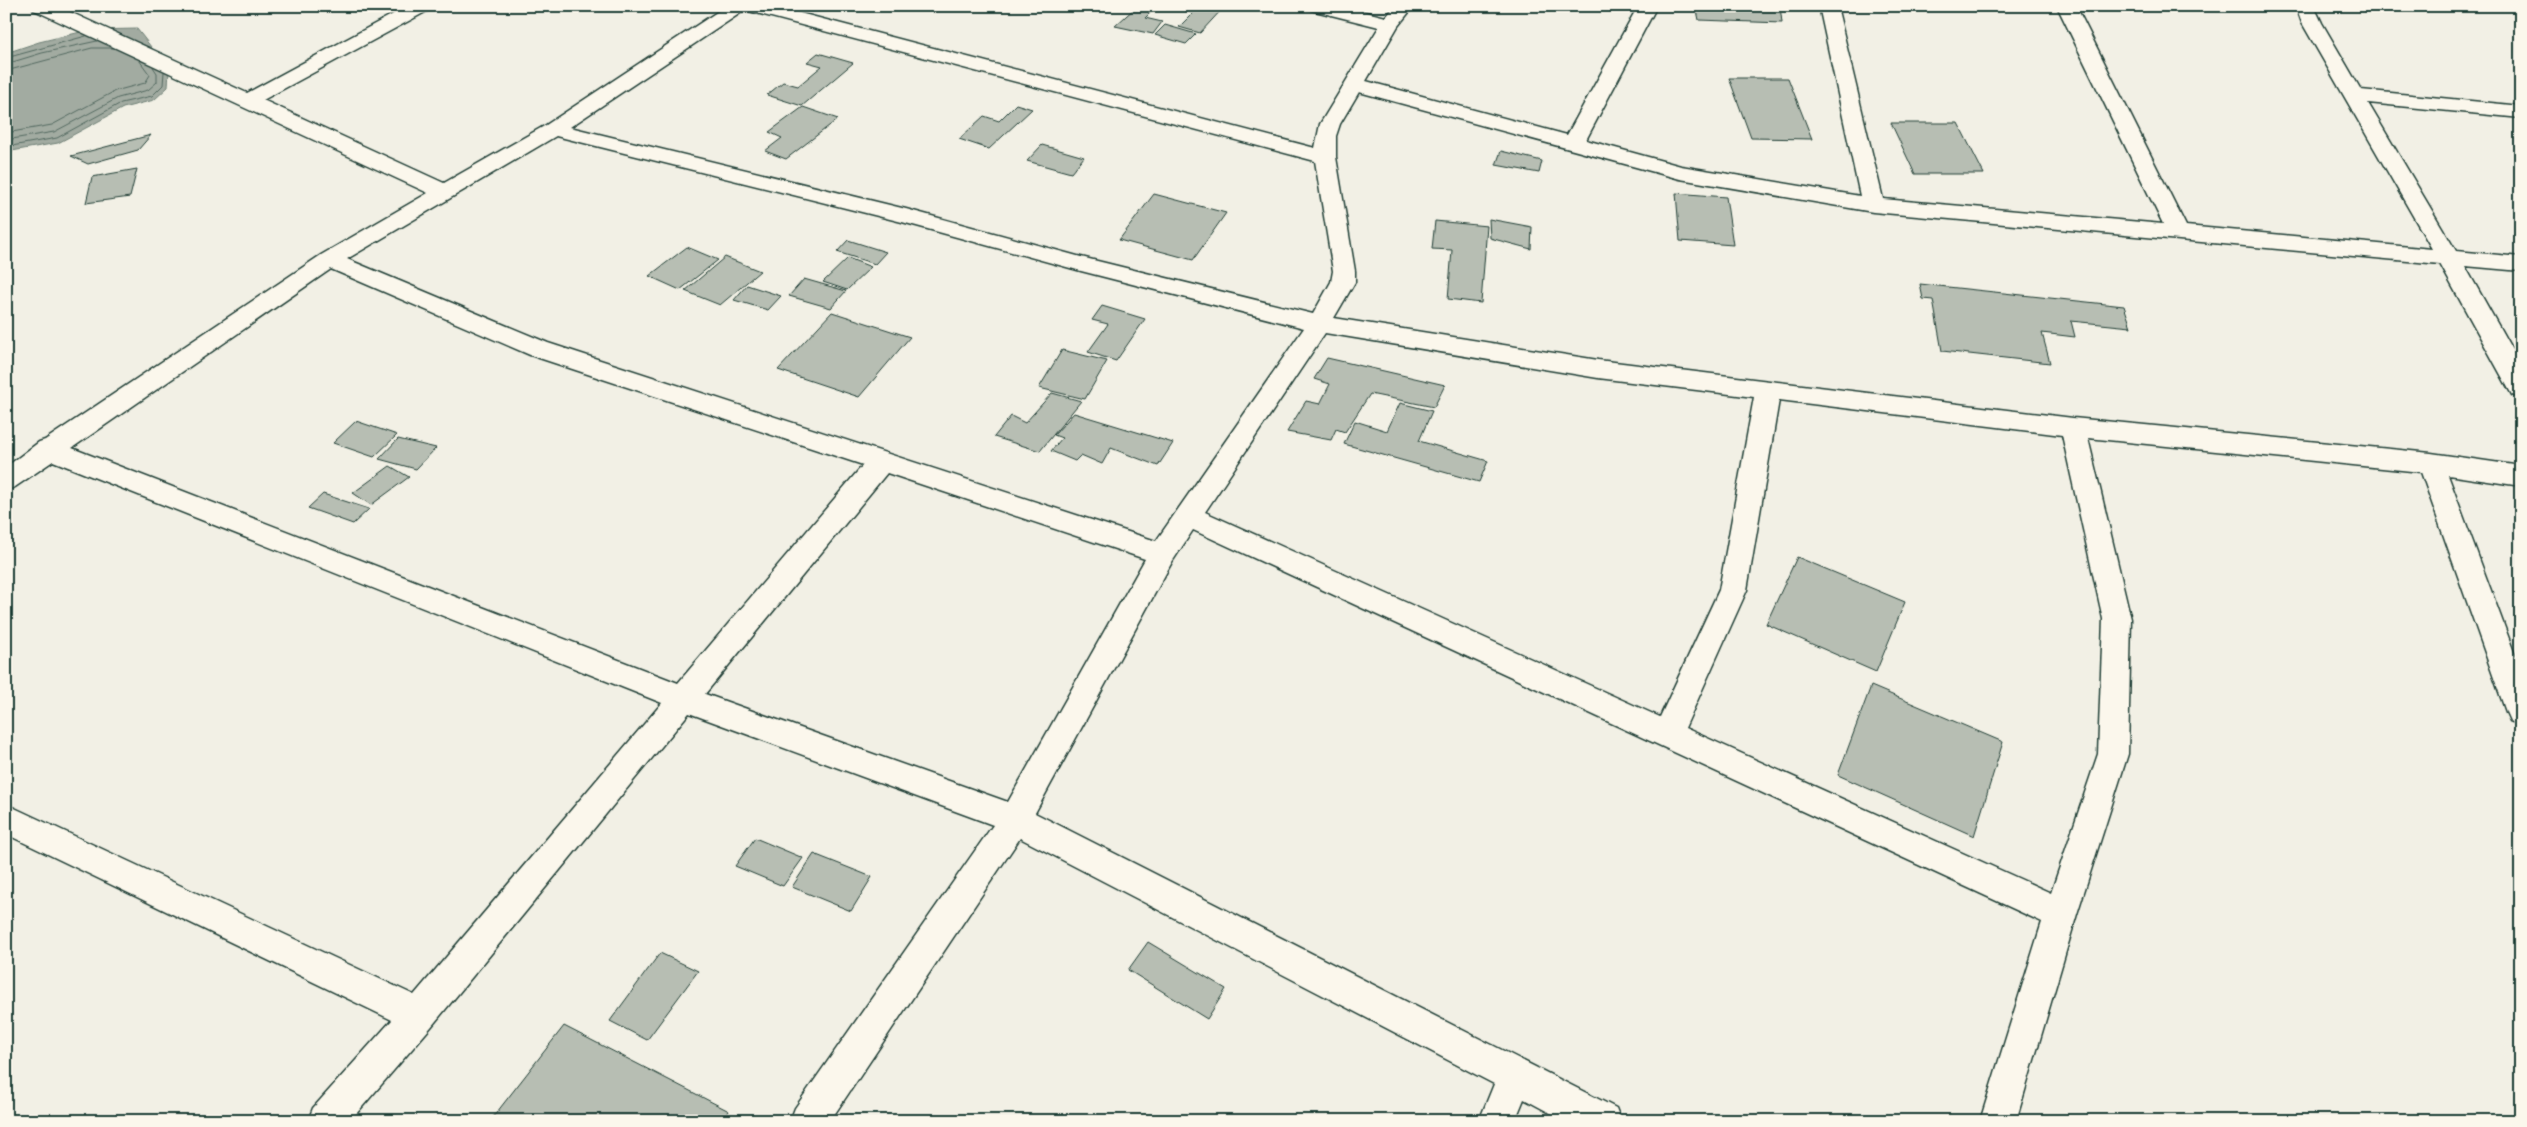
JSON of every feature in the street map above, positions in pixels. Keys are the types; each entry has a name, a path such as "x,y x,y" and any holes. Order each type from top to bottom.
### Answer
{"street":[{"path":"42,6 446,192"},
{"path":"247,101 422,6"},
{"path":"6,480 48,449 329,260 553,129 739,6"},
{"path":"750,6 1325,157"},
{"path":"808,1121 1014,820 1162,554 1319,324 1343,282 1344,271 1325,157 1326,136 1330,124 1398,15 1318,6"},
{"path":"1574,142 1648,6"},
{"path":"1828,6 1873,205"},
{"path":"2066,6 2178,234"},
{"path":"2305,6 2521,389"},
{"path":"1354,84 1680,172 1873,205 2521,264"},
{"path":"2354,95 2521,112"},
{"path":"553,129 906,216 1080,264 1319,324 1598,369 2073,426 2431,463 2521,476"},
{"path":"329,260 539,349 1162,554"},
{"path":"1667,734 1733,590 1768,390"},
{"path":"1998,1121 2061,914 2113,754 2117,619 2073,426"},
{"path":"48,449 685,699 1014,820 1603,1121"},
{"path":"326,1121 419,1016 882,462"},
{"path":"2431,463 2521,712"},
{"path":"1188,516 2061,914"},
{"path":"6,818 419,1016"},
{"path":"1496,1121 1516,1076"}],"water":[{"path":"137,29 169,70 168,87 154,100 123,108 58,143 6,152 6,53 39,42 89,30"}],"building":[{"path":"1137,6 1157,6 1145,18 1162,22 1153,34 1115,26"},
{"path":"1181,6 1224,7 1200,33 1179,27 1193,13 1178,9"},
{"path":"1696,6 1780,6 1782,23 1699,20"},
{"path":"1165,25 1196,34 1186,44 1155,35"},
{"path":"818,53 853,63 802,106 767,95 783,82 798,86 822,66 807,62"},
{"path":"1729,78 1788,78 1812,139 1751,138"},
{"path":"1016,104 1032,109 989,149 959,139 984,116 999,121"},
{"path":"803,107 838,119 786,159 765,151 782,138 769,132"},
{"path":"1891,123 1958,123 1984,174 1915,174"},
{"path":"151,135 138,150 88,164 71,156"},
{"path":"1042,145 1084,157 1071,173 1027,161"},
{"path":"1501,151 1542,161 1539,173 1496,165"},
{"path":"137,169 130,197 86,203 92,177"},
{"path":"1676,193 1726,197 1733,245 1680,241"},
{"path":"1154,194 1226,213 1193,260 1119,240"},
{"path":"1489,219 1532,227 1531,249 1490,238"},
{"path":"1435,221 1487,226 1481,303 1448,299 1452,250 1432,249"},
{"path":"848,240 886,252 875,264 837,252"},
{"path":"687,247 718,260 680,290 649,276"},
{"path":"725,257 760,271 720,305 685,291"},
{"path":"848,258 871,267 847,290 823,282"},
{"path":"804,279 846,291 831,308 789,296"},
{"path":"1920,284 2124,306 2131,327 2071,321 2075,337 2042,333 2050,363 1942,351 1933,300 1923,299"},
{"path":"747,285 781,296 768,310 734,300"},
{"path":"1102,306 1145,319 1116,361 1088,352 1108,324 1092,320"},
{"path":"832,312 910,337 859,397 778,370"},
{"path":"1062,350 1107,361 1085,399 1039,388"},
{"path":"1327,358 1445,385 1434,407 1370,394 1345,432 1336,429 1331,440 1287,432 1306,401 1320,404 1330,384 1314,379"},
{"path":"1052,393 1081,401 1040,451 994,437 1011,416 1025,423"},
{"path":"1400,403 1432,411 1419,441 1488,461 1479,482 1344,444 1355,421 1387,431"},
{"path":"1074,413 1173,443 1158,466 1111,448 1102,464 1081,455 1075,461 1051,451 1062,438 1054,435"},
{"path":"356,421 397,435 374,457 333,443"},
{"path":"398,439 436,448 416,469 379,459"},
{"path":"390,466 409,477 371,505 353,493"},
{"path":"323,494 369,509 353,524 308,508"},
{"path":"1797,557 1905,602 1876,672 1766,624"},
{"path":"1871,686 2003,742 1974,836 1838,775"},
{"path":"755,838 803,858 783,886 735,866"},
{"path":"814,854 872,877 851,911 792,887"},
{"path":"1148,942 1226,989 1207,1019 1128,970"},
{"path":"660,953 698,971 647,1040 610,1021"},
{"path":"564,1026 729,1111 723,1121 490,1121"}]}
